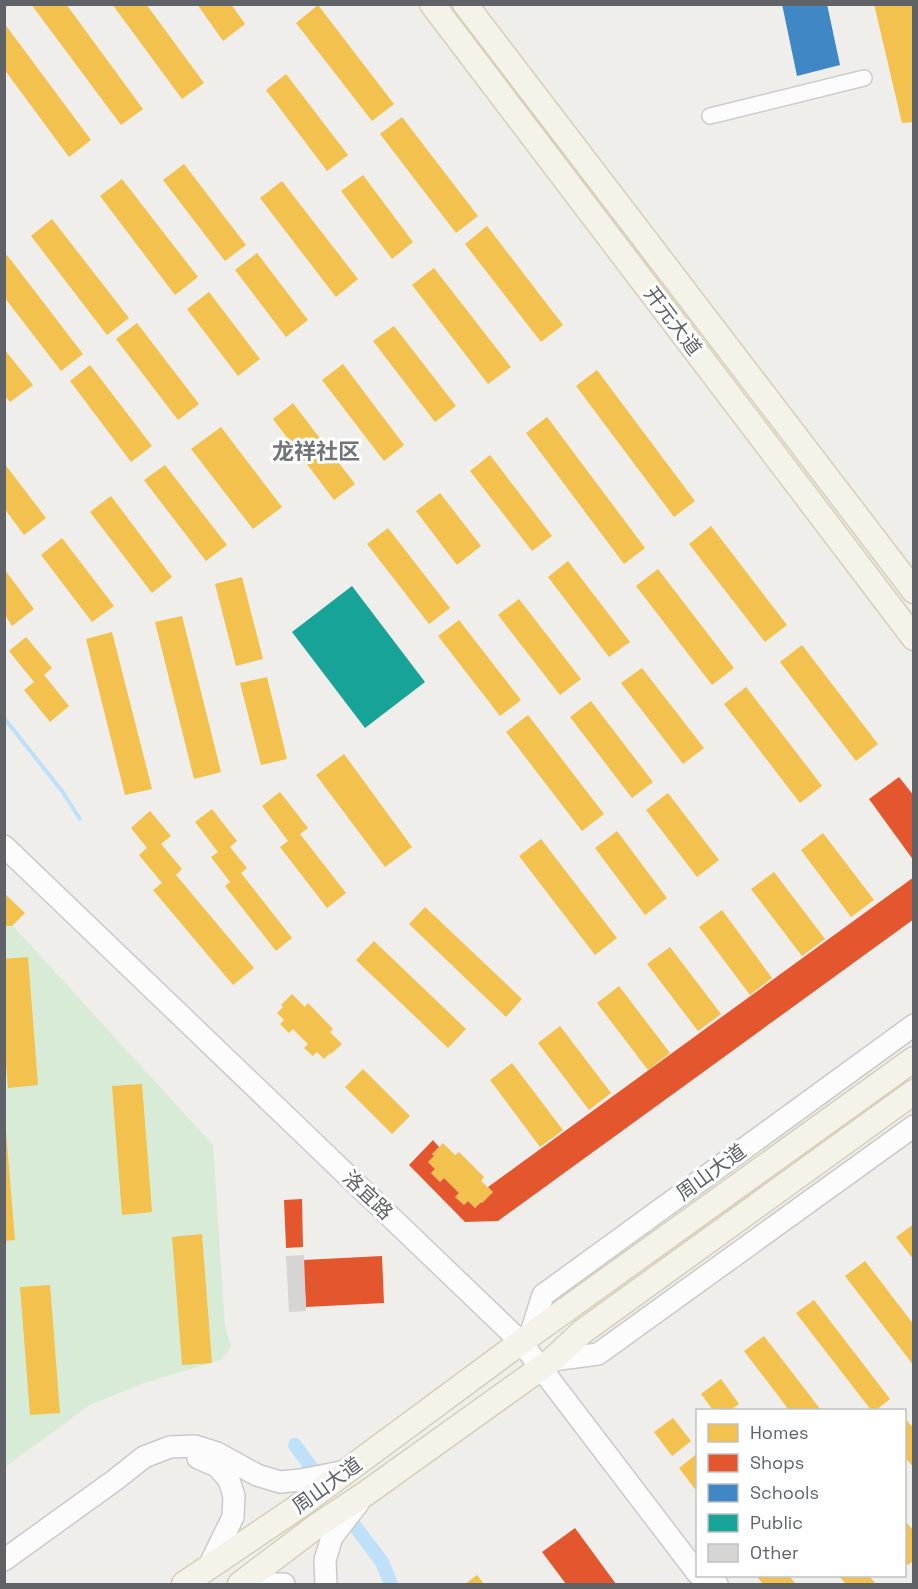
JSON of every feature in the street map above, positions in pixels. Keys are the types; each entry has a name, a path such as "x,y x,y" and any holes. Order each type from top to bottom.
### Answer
{"main road":[{"name":"开元大道","path":"432,4 914,638"},
{"name":"开元大道","path":"465,4 914,591"},
{"name":"周山大道","path":"184,1584 346,1471 914,1059"},
{"name":"周山大道","path":"240,1584 318,1525 547,1364 582,1332 914,1092"}],"street":[{"path":"710,116 864,78"},
{"name":"洛宜路","path":"4,832 525,1339 696,1555"},
{"name":"洛宜路","path":"4,846 525,1339"},
{"name":"周山大道","path":"525,1339 543,1295 914,1024"},
{"name":"周山大道","path":"547,1364 598,1354 914,1126"},
{"name":"洛宜路","path":"547,1364 696,1572"},
{"path":"4,1560 144,1457 170,1447 195,1446 217,1453 257,1475 280,1482 346,1471"},
{"path":"115,1480 163,1460 182,1456 202,1459 218,1466 229,1480 234,1496 233,1517 208,1568"},
{"path":"327,1584 325,1560 332,1537 365,1494"},
{"path":"257,1584 284,1584"}],"green space":[{"path":"13,926 213,1145 225,1326 231,1347 221,1360 144,1383 90,1405 5,1467 4,927"}],"building: Homes":[{"path":"31,4 66,4 143,109 121,125"},
{"path":"112,4 146,4 204,83 182,99"},
{"path":"197,4 231,4 245,24 223,41"},
{"path":"874,4 914,4 914,122 902,123"},
{"path":"318,5 394,104 372,121 296,23"},
{"path":"4,23 91,140 69,157 4,69"},
{"path":"286,74 348,155 327,171 266,90"},
{"path":"402,117 478,216 456,233 380,134"},
{"path":"184,164 246,245 225,261 163,180"},
{"path":"363,175 413,242 392,259 341,191"},
{"path":"122,179 198,277 175,295 100,196"},
{"path":"282,181 358,279 336,297 260,198"},
{"path":"52,219 129,318 107,335 31,236"},
{"path":"487,226 563,325 541,342 465,244"},
{"path":"257,253 308,320 286,337 235,270"},
{"path":"7,255 83,354 61,371 5,298 5,257"},
{"path":"434,268 511,367 488,384 412,285"},
{"path":"209,292 260,359 238,376 187,309"},
{"path":"137,323 199,404 178,420 116,339"},
{"path":"394,326 456,406 435,422 373,341"},
{"path":"4,349 33,385 10,402 4,395"},
{"path":"343,364 404,445 384,461 322,380"},
{"path":"90,365 152,446 131,462 70,381"},
{"path":"597,370 695,501 674,517 576,386"},
{"path":"293,403 355,484 334,500 273,419"},
{"path":"547,417 645,548 624,564 526,433"},
{"path":"221,427 282,507 253,529 191,449"},
{"path":"490,455 552,536 532,551 470,471"},
{"path":"4,463 46,518 24,535 4,508"},
{"path":"165,465 227,545 206,561 144,480"},
{"path":"440,493 481,546 457,565 416,511"},
{"path":"111,496 172,577 152,593 90,512"},
{"path":"711,526 787,625 765,642 689,544"},
{"path":"388,528 450,608 429,624 367,544"},
{"path":"62,538 114,606 92,622 41,555"},
{"path":"568,561 630,642 609,657 548,577"},
{"path":"658,569 734,668 712,685 636,586"},
{"path":"5,570 34,609 12,626 5,615"},
{"path":"242,577 263,659 236,666 215,584"},
{"path":"519,599 581,679 560,695 498,615"},
{"path":"182,616 221,772 194,779 155,622"},
{"path":"459,620 521,700 500,716 438,636"},
{"path":"112,632 152,789 125,795 86,639"},
{"path":"26,637 52,668 44,675 69,706 50,722 24,690 34,682 9,651"},
{"path":"802,645 878,744 856,761 780,662"},
{"path":"642,668 704,748 683,764 621,683"},
{"path":"267,677 287,759 261,765 240,683"},
{"path":"746,687 822,786 800,803 724,704"},
{"path":"591,701 653,782 632,798 570,717"},
{"path":"528,715 604,814 582,831 506,732"},
{"path":"344,754 412,847 385,867 316,775"},
{"path":"280,792 308,828 300,834 346,893 327,908 280,847 288,841 262,806"},
{"path":"668,793 719,860 697,877 646,810"},
{"path":"212,809 237,841 230,847 247,868 241,873 292,938 276,951 225,886 230,882 211,857 218,852 195,822"},
{"path":"150,811 171,836 161,844 182,869 176,875 254,968 233,985 153,890 162,883 139,855 147,848 131,828"},
{"path":"617,831 667,898 645,915 595,848"},
{"path":"823,833 874,900 851,917 801,850"},
{"path":"541,839 617,938 595,955 519,856"},
{"path":"774,872 825,939 802,956 751,889"},
{"path":"4,893 25,913 12,926 4,926"},
{"path":"425,907 522,999 506,1017 409,924"},
{"path":"722,910 772,978 750,995 699,927"},
{"path":"374,941 466,1029 448,1048 356,960"},
{"path":"670,947 721,1014 698,1031 647,964"},
{"path":"28,957 38,1085 8,1088 4,1040 4,959"},
{"path":"619,986 670,1053 648,1070 597,1003"},
{"path":"292,994 305,1007 308,1003 333,1029 330,1032 342,1044 324,1059 317,1052 313,1056 304,1048 308,1044 293,1029 289,1033 280,1024 284,1020 277,1013 283,1007 281,1005"},
{"path":"560,1026 611,1093 589,1110 538,1043"},
{"path":"512,1063 563,1130 540,1147 490,1080"},
{"path":"363,1069 410,1116 392,1134 345,1087"},
{"path":"142,1084 152,1212 122,1215 112,1086"},
{"path":"4,1132 6,1132 15,1240 4,1241"},
{"path":"443,1143 455,1155 459,1152 484,1177 481,1181 493,1192 475,1208 468,1201 464,1205 455,1197 459,1193 444,1178 440,1182 431,1173 435,1169 428,1162 434,1156 432,1154"},
{"path":"914,1224 914,1260 896,1237"},
{"path":"202,1234 212,1363 182,1365 172,1237"},
{"path":"865,1261 914,1325 914,1366 845,1276"},
{"path":"50,1285 60,1413 30,1415 20,1287"},
{"path":"814,1300 890,1399 877,1409 870,1409 796,1313"},
{"path":"764,1336 820,1409 788,1409 744,1351"},
{"path":"721,1379 739,1404 732,1409 712,1409 701,1394"},
{"path":"673,1418 691,1441 672,1456 654,1432"},
{"path":"906,1419 914,1429 914,1468 906,1458"},
{"path":"696,1455 696,1490 679,1468"},
{"path":"906,1522 914,1531 914,1560 908,1565 906,1562"},
{"path":"477,1575 484,1584 465,1584"},
{"path":"757,1577 790,1577 796,1584 763,1584"},
{"path":"840,1577 870,1577 876,1584 846,1584"}],"building: Shops":[{"path":"899,777 914,796 914,861 869,799"},
{"path":"914,877 914,919 498,1221 465,1222 409,1165 433,1140 439,1147 428,1162 435,1169 431,1173 440,1182 444,1178 459,1193 455,1197 464,1205 468,1201 475,1208 493,1192 488,1187"},
{"path":"302,1199 303,1247 286,1248 284,1200"},
{"path":"382,1256 384,1303 306,1307 303,1260"},
{"path":"575,1528 616,1584 566,1584 542,1552"}],"building: Schools":[{"path":"782,4 827,4 840,65 797,76"}],"building: Public":[{"path":"352,586 425,682 365,728 292,632"}],"building: Other":[{"path":"304,1255 306,1311 289,1312 286,1256"}],"waterway":[{"path":"4,718 62,791 80,819"},
{"path":"295,1445 313,1470"},
{"path":"351,1521 382,1562 391,1584"}],"district":[{"name":"龙祥社区","path":"316,451"}]}
